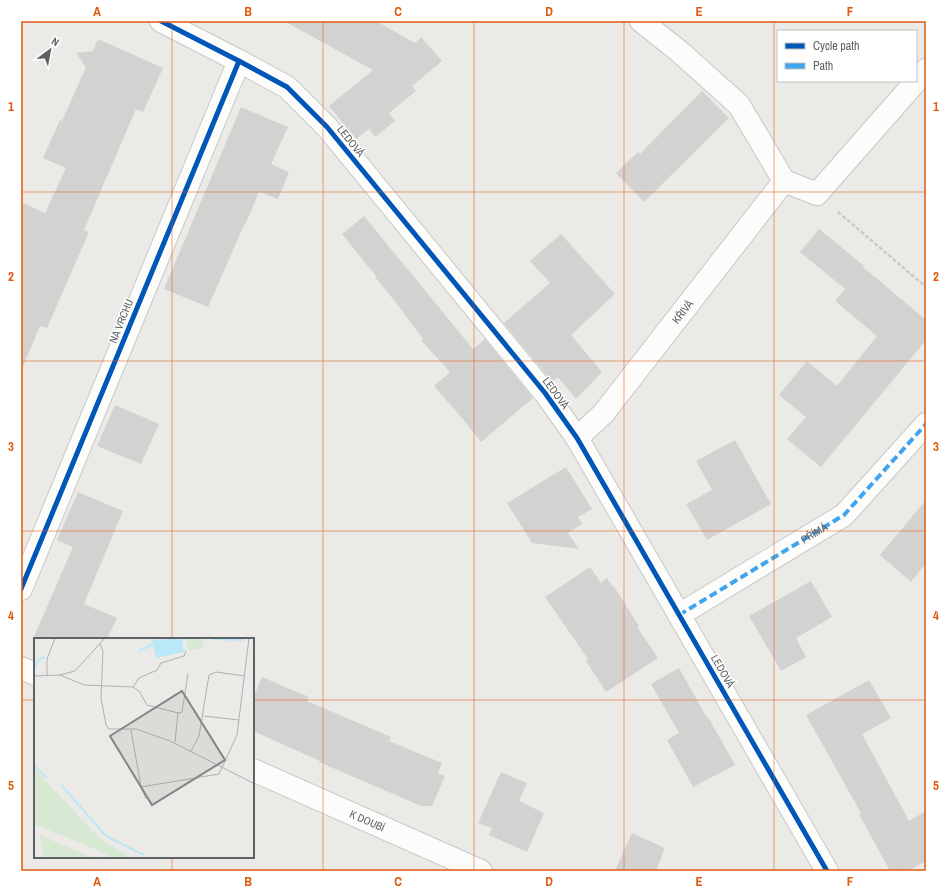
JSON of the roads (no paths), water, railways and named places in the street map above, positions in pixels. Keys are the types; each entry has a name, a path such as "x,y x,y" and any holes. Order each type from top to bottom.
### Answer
{"street":[{"name":"LEDOVÁ","path":"161,21 287,87 327,127 545,393 577,438 827,871"},
{"path":"641,21 680,52 739,105 784,181 817,194 915,82"},
{"name":"NA VRCHU","path":"21,589 239,61"},
{"path":"917,80 926,70"},
{"name":"KŘIVÁ","path":"577,438 603,414 784,181"},
{"name":"PŘÍMÁ","path":"679,615 844,515 926,424"},
{"path":"21,668 34,674"},
{"name":"K DOUBÍ","path":"254,770 481,871"}]}
